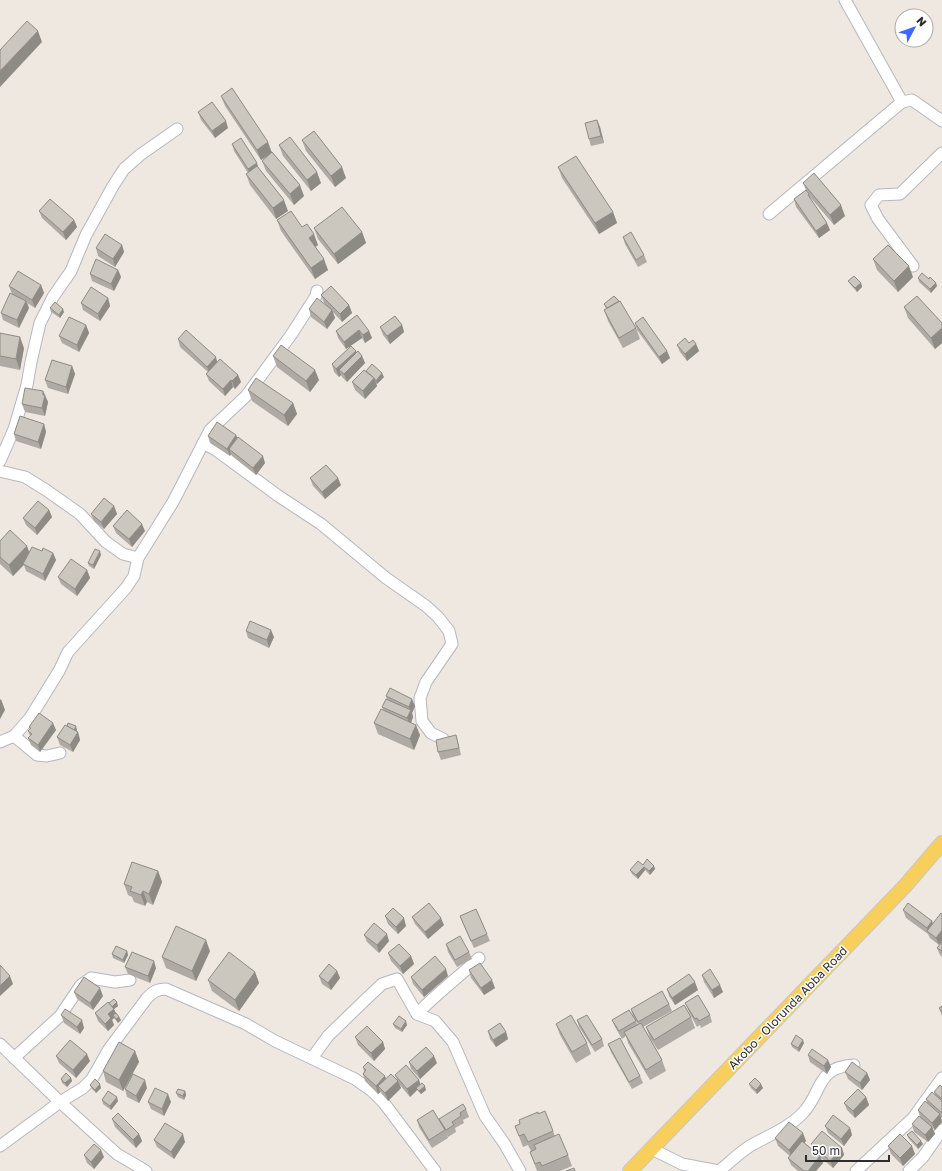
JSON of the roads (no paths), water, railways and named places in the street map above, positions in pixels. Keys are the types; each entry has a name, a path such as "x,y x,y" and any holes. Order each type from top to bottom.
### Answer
{"main road":[{"name":"Akobo - Olorunda Abba Road","path":"630,1171 905,886 942,843"}],"street":[{"path":"845,0 902,102"},
{"path":"769,214 902,102 912,100 942,121"},
{"path":"0,461 16,422 27,385 40,323 53,297 71,271 86,235 124,169 140,155 177,129"},
{"path":"913,266 878,218 871,205 879,195 900,194 942,153"},
{"path":"0,742 14,736 30,718 59,671 68,652 110,607 134,576 138,558 173,502 210,430 246,396 291,335 316,296 317,291"},
{"path":"203,443 216,450 299,510 321,524 386,578 438,616 449,631 452,644 426,682 420,698 422,721 431,733 443,739"},
{"path":"0,471 25,477 46,490 80,514 106,542 123,554 138,558"},
{"path":"14,736 37,755 47,756 60,753"},
{"path":"416,1014 432,998 460,976 479,958"},
{"path":"14,1058 60,1016 81,985 91,978 115,982 130,980"},
{"path":"312,1058 328,1036 382,984 396,979 416,1014 436,1021 453,1042 485,1116 504,1143 520,1171"},
{"path":"0,1146 60,1102 83,1088 92,1078 109,1049 129,1021 152,993 158,989 166,989 246,1024 275,1041 355,1079 372,1091 384,1103 436,1171"},
{"path":"0,1044 117,1154 146,1171"},
{"path":"652,1149 682,1164 719,1171 748,1148 779,1131 804,1113 824,1078 830,1072 843,1066 854,1065"},
{"path":"856,1171 913,1118 942,1078"},
{"path":"909,1171 923,1157 942,1130"}]}
